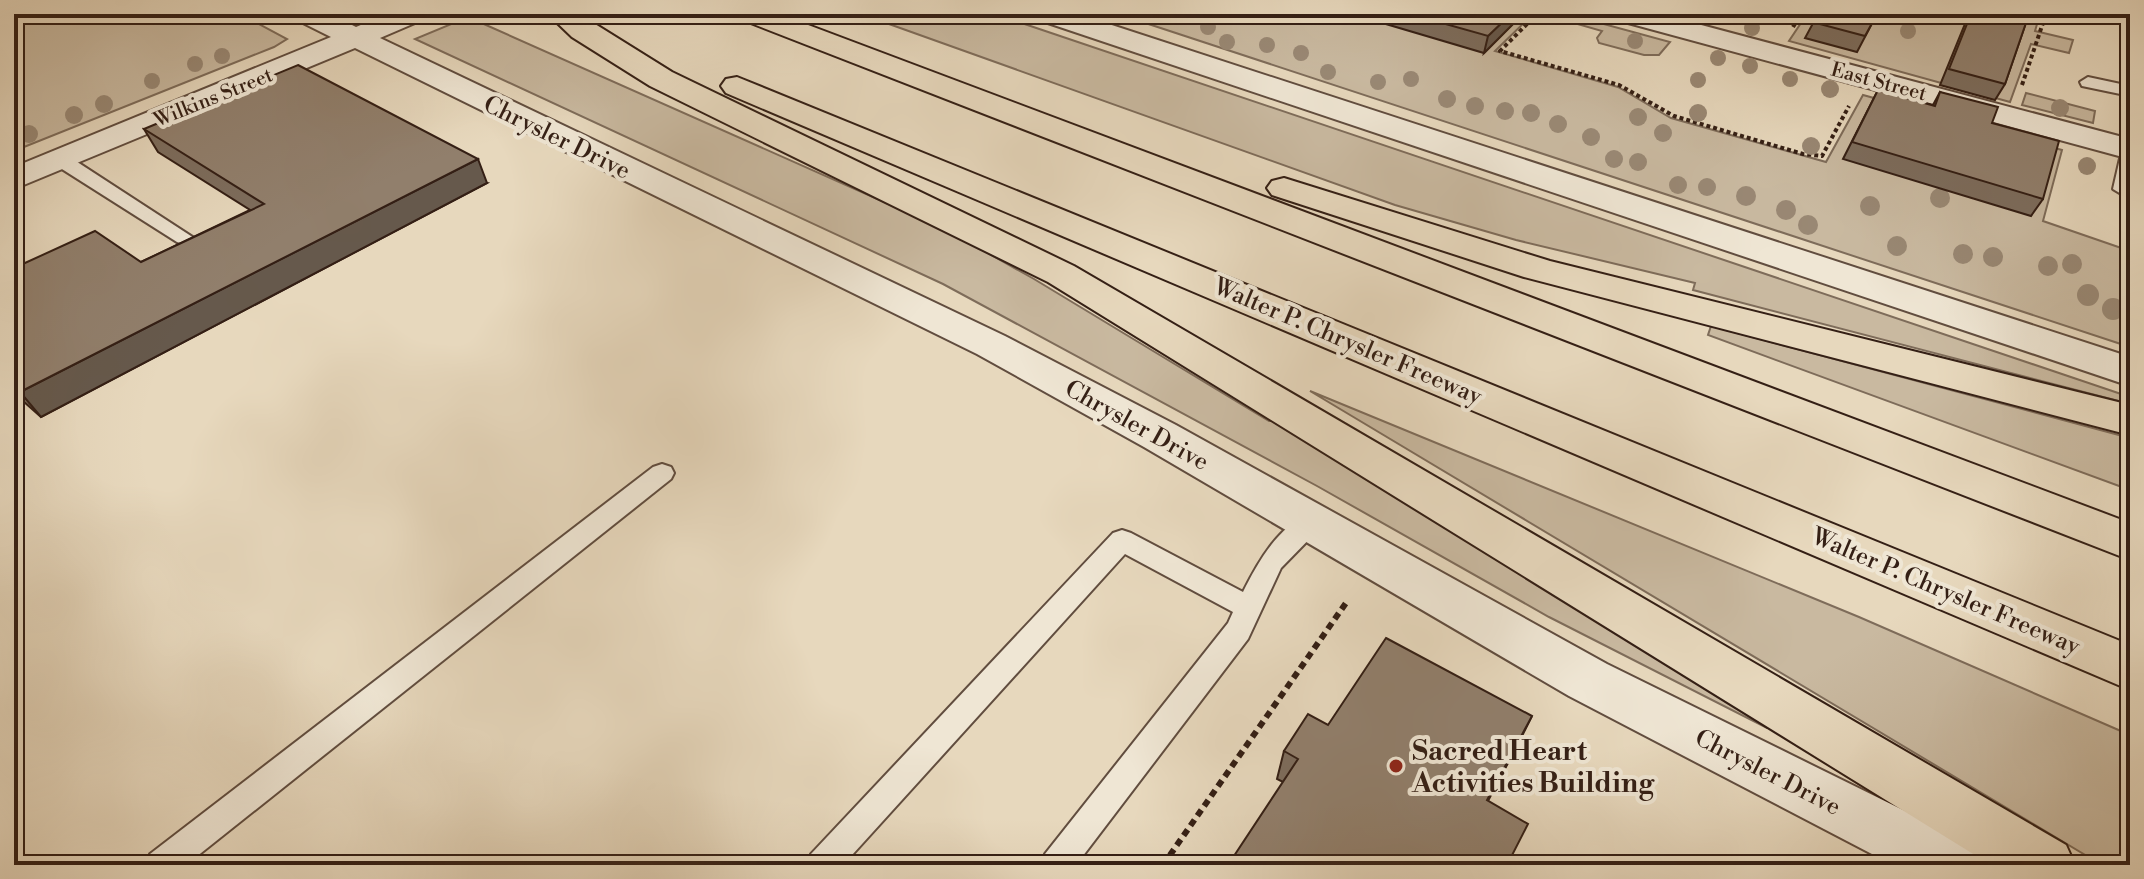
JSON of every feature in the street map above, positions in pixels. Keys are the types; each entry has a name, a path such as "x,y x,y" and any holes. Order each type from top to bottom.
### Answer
{"highway":[{"name":"Walter P. Chrysler Freeway","path":"564,14 2130,668"},
{"path":"564,14 582,31 661,79 1061,274 2045,865"},
{"path":"753,14 2130,542"},
{"path":"795,30 1537,269 2130,420"}],"street":[{"name":"Chrysler Drive","path":"307,14 978,339 1160,436 1588,680 1953,865"},
{"path":"1049,14 2130,372"},
{"name":"East Street","path":"1627,14 2128,170"},
{"name":"Wilkins Street","path":"14,179 404,17"}],"lane":[{"path":"2088,82 2130,91"},
{"path":"61,160 184,238"},
{"path":"161,865 662,473"},
{"path":"1056,865 1238,631 1271,562 1311,524"},
{"path":"822,865 1122,540 1249,608"}],"path":[{"path":"1537,14 1500,51 1619,85 1674,116 1803,154 1822,156 1850,104"},
{"path":"2019,92 2046,14"},
{"path":"1163,865 1348,600"}],"shaded area":[{"path":"14,14 240,14 287,39 274,47 14,151"},
{"path":"861,14 995,14 2130,397 2130,404 1693,290 1695,283 1516,240 1395,205"},
{"path":"1118,14 1533,14 1495,51 1618,87 1671,118 1826,162 1863,95 2062,150 2043,221 2130,251 2130,347"},
{"path":"1543,14 1567,14 1670,42 1659,55 1644,55 1599,43 1597,38 1602,31"},
{"path":"1807,14 2040,14 2035,31 2073,40 2069,53 2031,44 2010,102 1789,41"},
{"path":"468,17 947,230 1269,421 1280,420 1775,727 1767,728 1549,617 1317,486 943,284 415,39"},
{"path":"2026,93 2095,111 2093,123 2022,105"},
{"path":"1711,326 2130,438 2130,490 1708,335"},
{"path":"1310,391 1859,617 2130,735 2130,865 2102,865"}],"building":[{"path":"1410,14 1511,14 1488,36"},
{"path":"1818,14 1877,14 1865,36 1812,22"},
{"path":"1971,14 2029,14 2005,84 1949,69"},
{"path":"298,65 478,159 20,392 14,387 14,268 95,231 141,262 264,204 144,129"},
{"path":"1878,90 1935,106 1940,92 1998,107 1992,123 2059,141 2043,199 1852,142"},
{"name":"Sacred Heart Activities Building","path":"1386,638 1532,716 1487,800 1528,824 1507,865 1228,865 1298,759 1284,751 1308,714 1328,725"}],"place":[{"name":"Sacred Heart Activities Building","path":"1396,766"}]}
